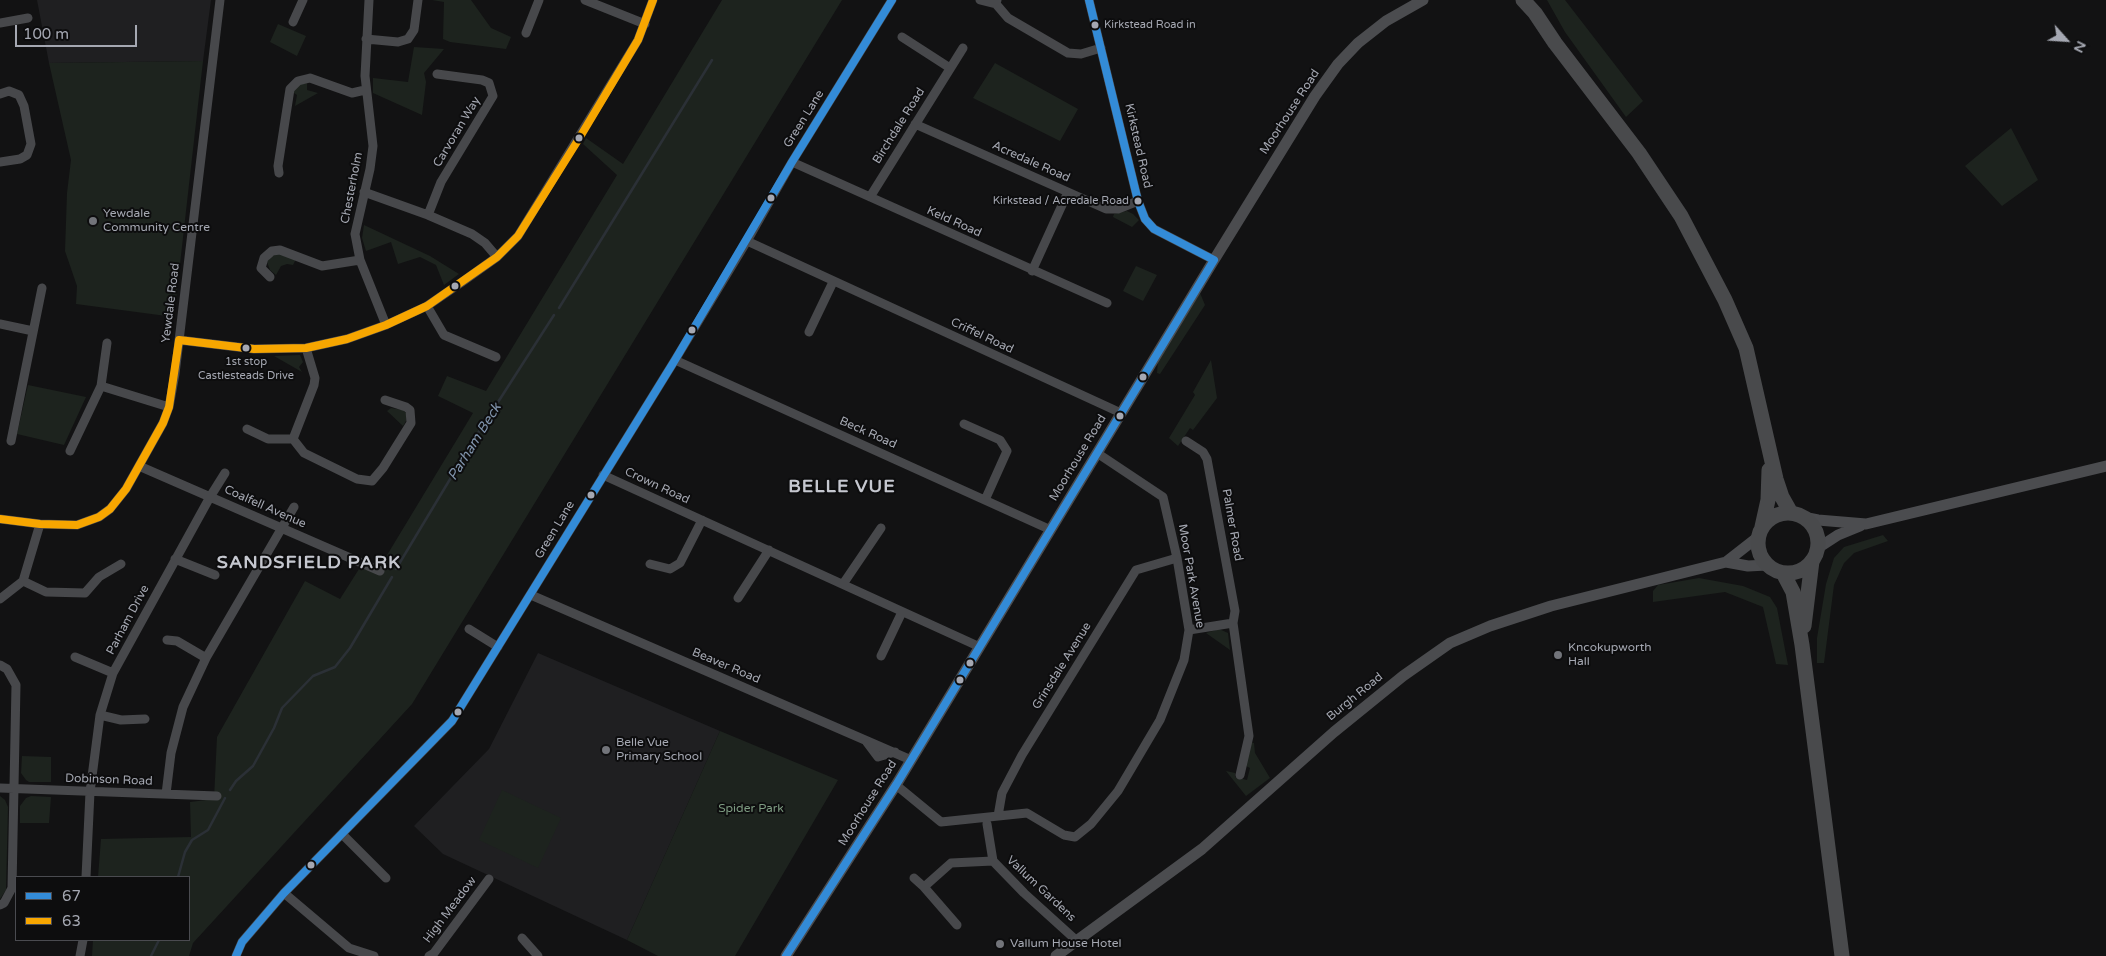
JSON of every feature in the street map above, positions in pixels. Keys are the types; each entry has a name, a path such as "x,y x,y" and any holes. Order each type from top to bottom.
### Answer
{"highway":[{"path":"1523,0 1534,6 1555,43 1639,153 1681,216 1725,300 1746,348 1769,454 1782,497 1797,515 1816,530 1815,555 1802,645"},
{"path":"1769,454 1768,500 1758,547 1761,557 1767,565 1783,573 1800,571 1815,555"},
{"path":"1760,532 1775,516 1797,515"},
{"path":"1783,573 1793,592 1802,645 1842,956"}],"street":[{"name":"Yewdale Road","path":"0,519 40,524 77,525 99,517 118,501 156,438 169,407 179,340 220,0"},
{"path":"293,22 303,0"},
{"name":"Chesterholm","path":"369,0 365,90 373,146 356,234 360,260 386,325"},
{"path":"366,39 398,42 408,39 414,30 418,0"},
{"path":"526,33 539,0"},
{"path":"585,0 645,24"},
{"path":"179,340 254,349 306,348 347,339 386,325 427,306 497,257 518,236 631,54 645,24 653,0"},
{"name":"Green Lane","path":"236,956 242,942 284,893 452,721 675,360 792,162 892,0"},
{"path":"980,0 996,2 1008,18 1068,53 1081,54 1101,48"},
{"name":"Kirkstead Road","path":"1089,0 1138,201 1145,219 1154,229 1214,260"},
{"name":"Moorhouse Road","path":"786,956 896,785 1214,260 1316,96 1338,64 1358,43 1386,21 1422,0"},
{"path":"0,23 28,18"},
{"path":"902,37 950,68"},
{"name":"Birchdale Road","path":"870,197 963,48"},
{"name":"Carvoran Way","path":"428,215 441,182 493,96 489,83 482,80 437,74"},
{"path":"279,173 278,166 290,89 298,81 310,78 352,93 365,90"},
{"path":"0,94 10,91 19,95 24,106 31,144 27,155 20,159 0,162"},
{"name":"Acredale Road","path":"915,124 1106,209 1118,209 1138,201"},
{"name":"Keld Road","path":"792,162 1106,303"},
{"path":"364,192 428,215 472,234 485,243 497,257"},
{"path":"1032,271 1068,192"},
{"name":"Criffel Road","path":"747,241 1121,413"},
{"path":"270,277 261,268 264,258 272,252 280,250 322,266 360,260"},
{"path":"809,332 833,282"},
{"path":"11,441 42,288"},
{"path":"427,306 444,335 496,357"},
{"path":"0,324 33,331"},
{"path":"70,451 100,386 107,343"},
{"path":"293,439 315,378 306,348"},
{"name":"Beck Road","path":"675,360 1051,530"},
{"path":"100,386 169,407"},
{"path":"293,439 304,453 317,460 357,479 372,481 384,468 411,423 410,410 385,400"},
{"path":"964,424 1000,440 1007,451 985,500"},
{"path":"247,429 268,439 293,439"},
{"name":"Palmer Road","path":"1186,441 1204,452 1207,459 1235,611 1233,624 1249,736 1240,775"},
{"name":"Moor Park Avenue","path":"896,785 941,822 1027,813 1064,835 1075,837 1091,824 1118,791 1160,720 1184,660 1189,630 1177,558 1163,497 1097,453"},
{"name":"Coalfell Avenue","path":"139,466 380,571"},
{"path":"1815,555 1838,535 1864,524 2106,466"},
{"name":"Parham Drive","path":"86,876 90,792 100,715 114,673 175,559 225,472"},
{"name":"Crown Road","path":"603,475 980,647"},
{"path":"166,794 171,753 183,707 206,658 280,528 294,507"},
{"path":"1797,515 1818,520 1864,524"},
{"path":"650,564 670,569 680,563 702,520"},
{"path":"0,599 23,581 40,524"},
{"path":"843,584 881,528"},
{"name":"Burgh Road","path":"1726,562 1760,532"},
{"path":"738,598 769,550"},
{"name":"Grinsdale Avenue","path":"998,816 1002,793 1022,755 1136,570 1177,558"},
{"path":"175,559 216,575"},
{"name":"Burgh Road","path":"1056,956 1202,849 1334,732 1403,676 1450,643 1490,626 1551,606 1726,562 1748,566 1767,565"},
{"path":"23,581 46,592 85,592 99,577 121,564"},
{"name":"Beaver Road","path":"531,594 866,740 878,757 895,752 911,760"},
{"path":"881,656 902,612"},
{"path":"1189,630 1233,624"},
{"path":"469,629 498,647"},
{"path":"167,640 177,642 206,658"},
{"path":"75,656 114,673"},
{"path":"0,665 7,668 16,685 12,888 4,903 0,905"},
{"path":"100,715 121,720 145,719"},
{"name":"Dobinson Road","path":"0,788 217,796"},
{"path":"987,824 993,861"},
{"path":"342,834 386,878"},
{"name":"Vallum Gardens","path":"924,887 950,863 993,861 1077,940"},
{"path":"914,878 957,925"},
{"name":"High Meadow","path":"429,956 434,953 489,879"},
{"path":"284,893 349,948 374,956"},
{"path":"522,938 534,955"},
{"path":"80,956 83,941"}],"shaded area":[{"path":"37,0 211,0 203,61 49,63"},
{"name":"Belle Vue Primary School","path":"538,653 720,731 627,940 443,854 414,826 489,749"}],"green space":[{"path":"432,0 471,0 491,28 511,37 506,49 450,42 443,39 444,2"},
{"path":"722,0 842,0 412,704 193,943 189,956 92,956 93,941 190,941 190,876 98,876 101,839 191,837 190,802 214,799 217,737 305,581 340,599 359,569 378,570 473,413 438,396 447,376 486,391 617,175 583,144 586,138 623,164"},
{"path":"1547,0 1565,0 1643,101 1626,117 1565,32"},
{"path":"278,24 306,36 297,56 270,42"},
{"path":"414,47 444,49 424,73 426,82 422,115 373,93 373,78 408,82"},
{"path":"203,61 174,317 76,304 77,286 65,251 67,193 71,160 49,63"},
{"path":"995,63 1078,109 1060,141 973,98"},
{"path":"307,83 307,90 318,93 295,106 297,95 291,91 299,84"},
{"path":"2011,128 2038,180 2002,206 1965,166"},
{"path":"1127,211 1139,220 1132,227 1113,217 1114,214"},
{"path":"364,225 430,256 459,274 444,285 436,265 420,257 398,264 391,242 366,251 362,238"},
{"path":"279,253 296,259 293,265 281,266 276,275 270,270 267,262 272,255"},
{"path":"1136,266 1157,275 1143,301 1123,291"},
{"path":"1200,293 1205,305 1160,374 1157,373 1158,360"},
{"path":"300,355 303,362 299,367 302,372 274,356"},
{"path":"1211,360 1217,398 1193,430 1190,428 1178,446 1169,438 1195,395 1193,392"},
{"path":"28,385 86,397 64,445 17,434"},
{"path":"391,408 403,410 407,414 403,426 387,411"},
{"path":"1883,535 1888,541 1854,553 1844,563 1834,585 1824,663 1817,663 1817,638 1826,584 1834,558 1844,547"},
{"path":"1699,578 1743,586 1770,597 1777,608 1788,665 1776,664 1763,607 1725,592 1653,602 1653,591 1658,585"},
{"path":"1219,629 1228,633 1230,650 1206,633"},
{"name":"Spider Park","path":"720,731 838,780 735,956 658,956 627,940"},
{"path":"1250,742 1254,743 1255,753 1270,778 1246,796 1226,771 1235,773 1235,777 1247,780 1250,768 1246,766"},
{"path":"22,756 51,757 51,782 29,782 26,780 21,773"},
{"path":"502,790 561,818 538,868 479,840"},
{"path":"0,796 5,800 8,807 6,890 0,899"},
{"path":"31,796 51,797 49,823 20,823 20,806 26,798"}],"waterway":[{"name":"Parham Beck","path":"559,308 712,60"},
{"name":"Parham Beck","path":"396,569 473,441 554,315"},
{"name":"Parham Beck","path":"230,790 236,781 253,766 274,728 282,708 313,676 335,667 350,648 392,577"},
{"name":"Parham Beck","path":"178,876 185,852 192,840 208,830 225,798"},
{"name":"Parham Beck","path":"151,956 158,941"}],"transit line":[{"name":"63","path":"0,519 40,524 77,525 99,517 110,509 126,489 163,423 169,407 179,340 254,349 306,348 347,339 386,325 427,306 497,257 518,236 580,137 638,40 653,0"},
{"name":"67","path":"236,956 242,942 284,893 452,721 675,360 792,162 892,0"},
{"name":"67","path":"786,956 896,785 1214,260 1154,229 1145,219 1138,201 1089,0"}],"place":[{"name":"Kirkstead Road in","path":"1095,25"},
{"name":"Kirkstead / Acredale Road","path":"1138,201"},
{"name":"Yewdale Community Centre","path":"93,221"},
{"name":"1st stop Castlesteads Drive","path":"246,348"},
{"name":"Kncokupworth Hall","path":"1558,655"},
{"name":"Belle Vue Primary School","path":"606,750"},
{"name":"Vallum House Hotel","path":"1000,944"}],"district":[{"name":"BELLE VUE","path":"842,487"},
{"name":"SANDSFIELD PARK","path":"309,563"}]}
